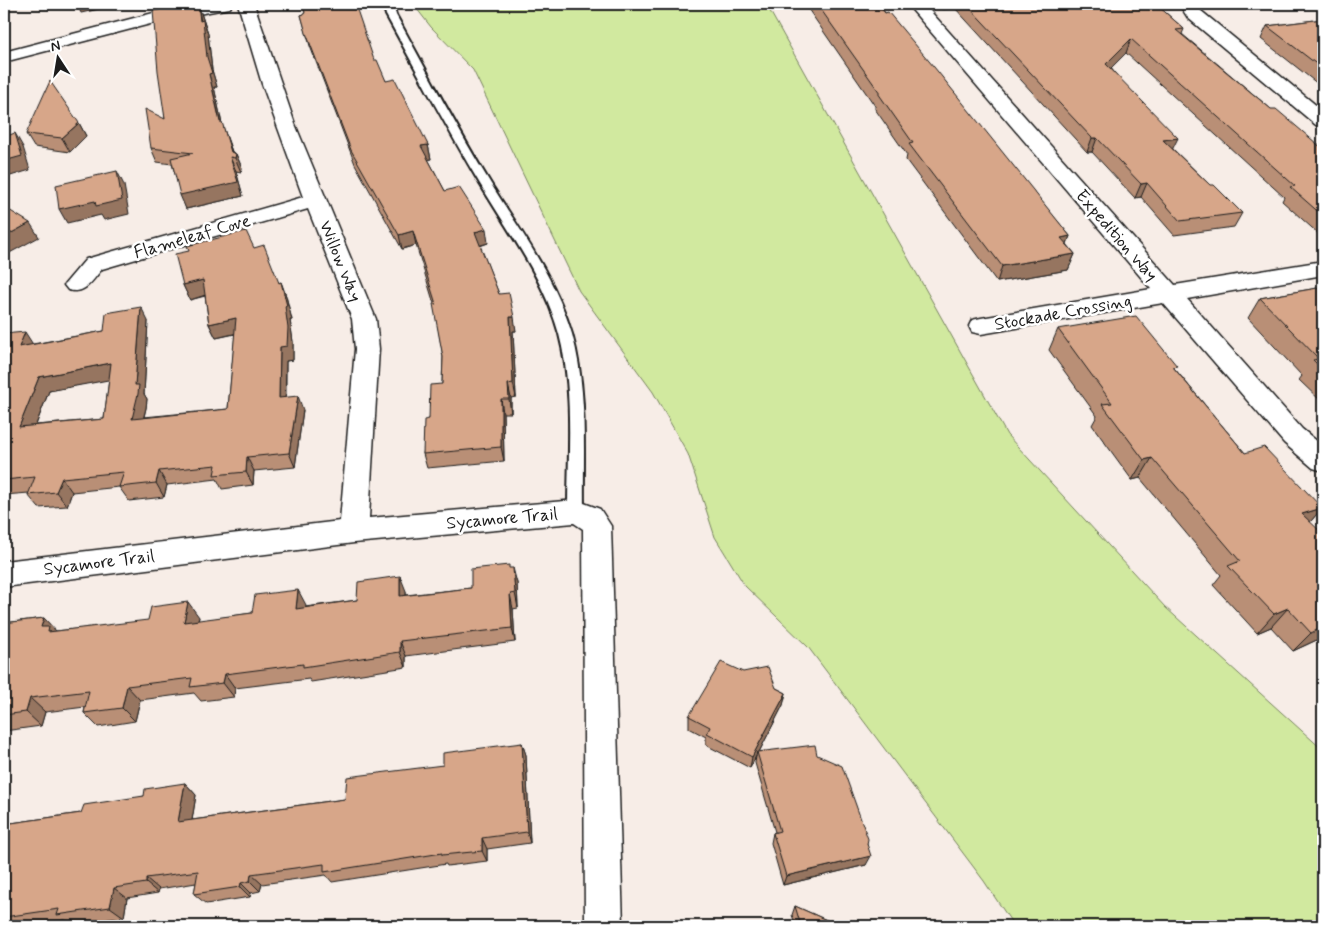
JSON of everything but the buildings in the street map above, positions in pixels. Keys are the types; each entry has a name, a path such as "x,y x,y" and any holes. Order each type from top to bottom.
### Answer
{"street":[{"path":"4,57 161,16 224,4"},
{"name":"Willow Way","path":"246,4 261,59 364,318 367,349 354,531"},
{"name":"Expedition Way","path":"915,4 1293,436 1323,461"},
{"path":"1186,4 1194,14 1323,121"},
{"name":"Flameleaf Cove","path":"76,285 94,264 316,200"},
{"name":"Stockade Crossing","path":"981,326 1323,268"},
{"name":"Sycamore Trail","path":"4,574 354,531 576,511 590,517 597,526 604,926"}],"lane":[{"path":"388,4 391,15 485,183 514,228 544,281 565,333 572,358 574,382 576,511"}],"green space":[{"path":"413,4 766,4 1007,435 1165,607 1323,750 1323,926 1014,926 984,881 808,647 745,586 715,537 688,454 653,392 579,291 473,70 431,27"}]}
